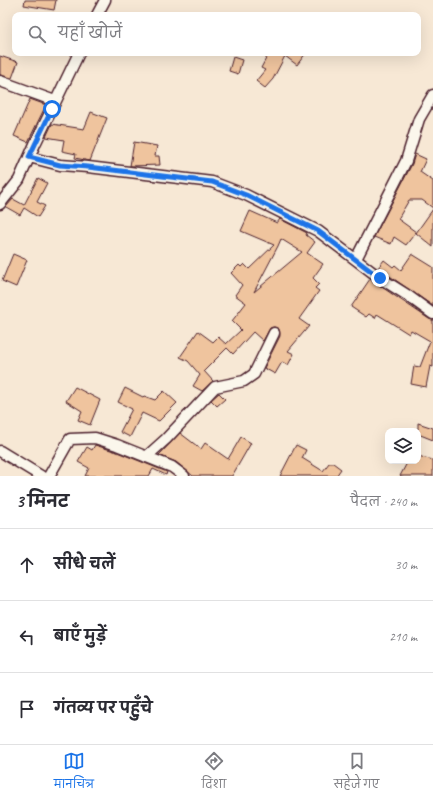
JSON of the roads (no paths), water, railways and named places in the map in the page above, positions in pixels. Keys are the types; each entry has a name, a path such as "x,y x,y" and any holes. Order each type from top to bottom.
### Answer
{"street":[{"path":"98,12 104,0"},
{"path":"0,204 19,180 78,56"},
{"path":"0,81 56,101"},
{"path":"356,259 406,161 419,119 433,94"},
{"path":"29,157 60,165 212,182 246,195 318,231 380,278 406,294 433,314"},
{"path":"146,457 166,439 215,387 244,381 254,374 274,333"},
{"path":"49,476 70,439 95,438 172,467 184,476"},
{"path":"0,451 41,476"}]}
